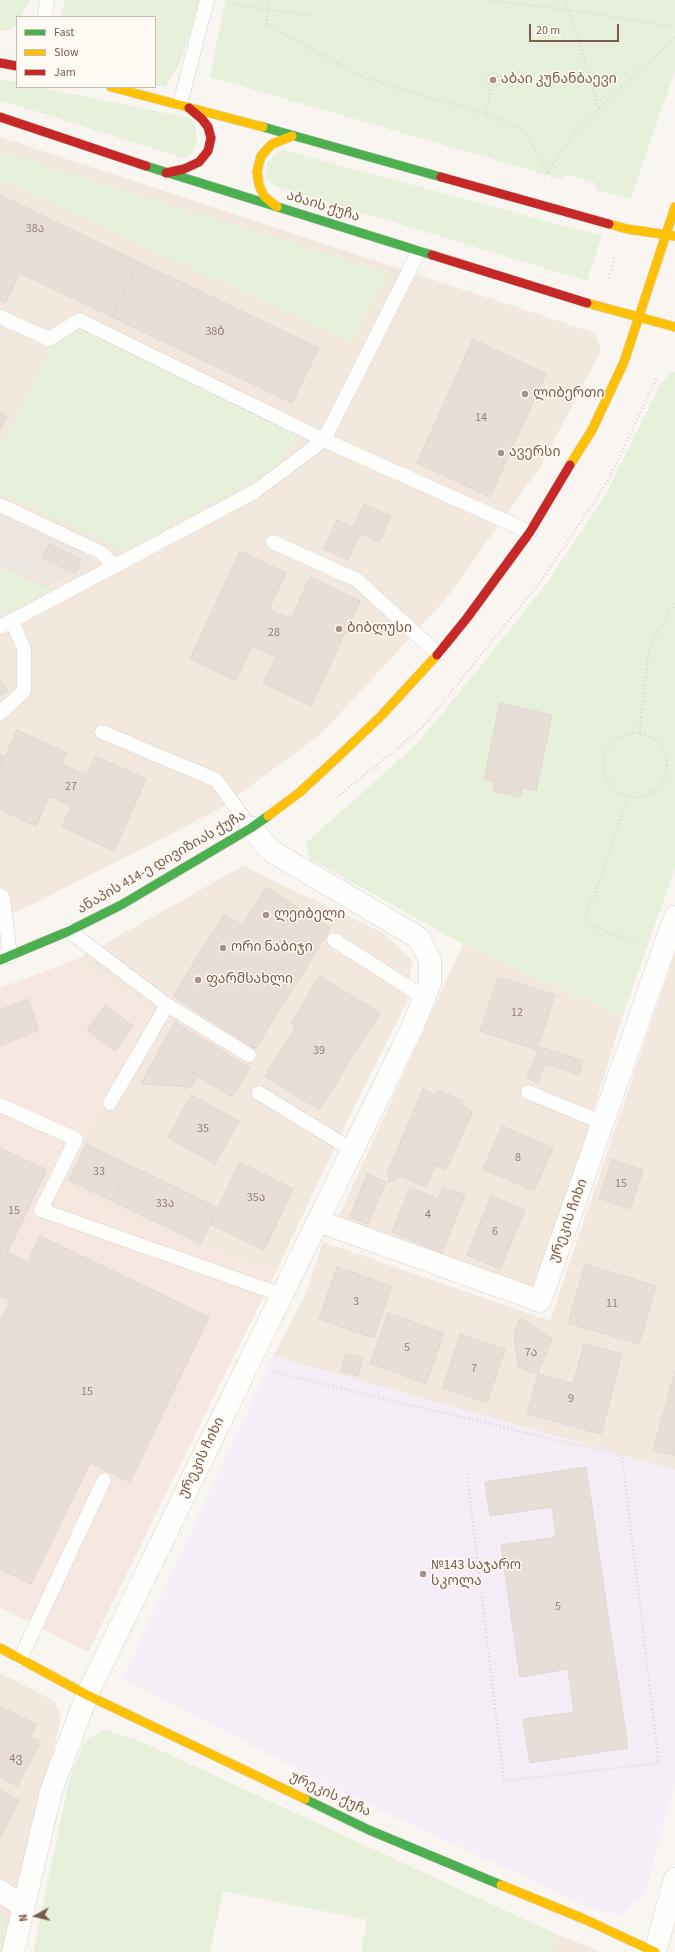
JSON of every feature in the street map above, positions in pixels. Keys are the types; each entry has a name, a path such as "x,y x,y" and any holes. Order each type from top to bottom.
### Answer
{"street":[{"path":"0,64 16,66"},
{"path":"115,88 628,229 671,235"},
{"path":"166,173 184,169 199,162 208,151 211,138 208,127 202,119 184,106"},
{"name":"აბაის ქუჩა","path":"0,117 166,173 598,308 675,327"},
{"path":"277,207 264,196 259,185 256,172 261,156 272,144 292,136"},
{"name":"ანაპის 414-ე დივიზიას ქუჩა","path":"5,958 69,931 121,905 251,828 300,792 339,756 381,716 438,654 467,618 530,532 592,430 624,362 639,318 671,235 675,207"},
{"name":"ურეკის ჩიხი","path":"13,1952 50,1791 87,1695 413,1026 430,983 430,961 420,938 271,851 251,828"},
{"name":"ურეკის ჩიხი","path":"318,1221 540,1302 675,917"},
{"name":"ურეკის ქუჩა","path":"0,1648 87,1695 369,1830 584,1919 655,1952"},
{"path":"655,1952 675,1879"},
{"path":"0,1891 23,1906"}],"lane":[{"path":"45,16 47,0"},
{"path":"184,106 207,0"},
{"path":"0,713 24,691 24,649 6,624 254,492 324,440 419,251"},
{"path":"0,317 49,340 79,320 324,440 530,532"},
{"path":"0,505 102,553 114,566"},
{"path":"273,542 357,580 438,654"},
{"path":"102,732 216,780 251,828"},
{"path":"0,895 3,898 5,958"},
{"path":"69,931 167,1005 249,1055"},
{"path":"334,940 425,998"},
{"path":"110,1103 167,1005"},
{"path":"528,1092 604,1123"},
{"path":"259,1093 352,1150"},
{"path":"0,1105 76,1139 41,1210 282,1295"},
{"path":"20,1659 104,1480"}],"path":[{"path":"207,0 312,16"},
{"path":"269,0 266,24 365,78 485,114 516,126 527,134 547,173"},
{"path":"485,0 568,10 675,27"},
{"path":"566,0 599,108"},
{"path":"543,180 576,130 675,37"},
{"path":"340,64 346,54"},
{"path":"489,74 501,77 498,87 492,86 486,84 489,74"},
{"path":"485,114 492,86"},
{"path":"608,278 618,248"},
{"path":"639,733 649,648 675,602"},
{"path":"629,733 639,733 650,736 660,743 666,753 668,765 666,777 660,787 651,794 640,798 628,797 617,793 609,784 604,774 603,762 606,751 619,737 629,733"},
{"path":"628,797 585,921 601,930 664,949"},
{"path":"248,1365 622,1456 659,1763 504,1781 467,1472"}],"shaded area":[{"path":"0,137 595,333 601,350 540,467 445,600 321,734 219,809 32,905 0,918 0,589 84,552 0,513"},
{"path":"0,513 84,552 94,564 20,599 0,589"},
{"path":"243,866 383,933 412,960 407,1001 355,1105 276,1271 182,1243 62,1184 152,1010 76,960"},
{"path":"463,944 622,1017 539,1289 338,1218"},
{"path":"675,953 675,1470 273,1356 305,1296 323,1242 550,1321"},
{"path":"76,960 152,1010 62,1184 182,1243 276,1271 88,1652 0,1607 0,988"},
{"name":"№143 საჯარო სკოლა","path":"273,1356 675,1470 675,1783 645,1894 622,1915 595,1910 358,1800 122,1679"},
{"path":"0,1673 54,1701 61,1717 21,1890 0,1883"},
{"path":"0,1898 16,1911 9,1952 0,1952"},
{"path":"558,1935 601,1952 552,1952"}],"green space":[{"path":"0,0 30,0 22,16 16,16 16,26 5,31 0,31"},
{"path":"65,0 199,0 180,63 165,87 156,85 156,16 61,16"},
{"path":"225,0 675,0 675,70 631,198 597,191 595,183 567,174 561,179 210,77"},
{"path":"0,79 16,82 16,88 44,88 190,118 195,123 197,143 192,153 183,158 0,100"},
{"path":"283,150 602,236 587,281 275,186 267,178 267,164 273,156"},
{"path":"0,151 389,273 352,343 0,180"},
{"path":"66,318 300,437 269,472 124,551 0,493 0,447"},
{"path":"670,372 675,372 675,868 622,1017 463,944 310,859 306,843 419,742 545,586 603,499 661,384"},
{"path":"0,567 52,590 0,616"},
{"path":"105,1730 140,1741 558,1935 552,1952 361,1952 367,1920 223,1891 210,1952 33,1952 70,1777 85,1740"},
{"path":"0,1910 6,1918 0,1947"}],"building":[{"path":"0,195 139,262 112,317 20,273 5,303 0,301"},
{"path":"139,262 319,348 292,403 112,317"},
{"path":"473,339 546,374 490,497 417,463"},
{"path":"0,412 7,416 0,430"},
{"path":"364,504 391,516 379,542 360,533 348,560 324,549 337,520 353,528"},
{"path":"49,544 81,560 75,573 42,557"},
{"path":"240,551 286,573 269,609 291,619 310,577 360,601 311,706 263,683 276,657 252,646 236,681 190,659"},
{"path":"0,681 8,691 0,696"},
{"path":"500,703 552,715 536,791 522,788 520,797 493,791 495,782 484,779"},
{"path":"17,730 67,753 62,764 87,775 95,756 146,779 114,851 62,827 71,806 49,796 36,826 0,810 0,768"},
{"path":"0,755 5,757 0,768"},
{"path":"266,887 331,928 255,1049 173,996 224,914 242,925"},
{"path":"320,976 380,1013 319,1110 265,1076 296,1026 291,1023"},
{"path":"498,977 555,995 537,1050 480,1031"},
{"path":"28,999 39,1030 0,1046 0,1010"},
{"path":"105,1005 133,1026 115,1051 87,1030"},
{"path":"175,1022 250,1068 232,1097 158,1052"},
{"path":"540,1047 583,1061 579,1075 545,1064 538,1083 527,1078"},
{"path":"158,1052 198,1076 191,1087 141,1084"},
{"path":"423,1089 435,1095 438,1090 463,1101 461,1106 473,1111 446,1170 398,1148"},
{"path":"191,1095 239,1121 215,1164 168,1138"},
{"path":"502,1126 553,1148 534,1191 483,1169"},
{"path":"86,1144 130,1165 113,1201 69,1180"},
{"path":"0,1148 47,1170 0,1268"},
{"path":"398,1148 435,1165 426,1187 401,1176 388,1183 388,1171"},
{"path":"612,1159 643,1170 630,1209 599,1198"},
{"path":"240,1162 293,1189 264,1250 210,1224"},
{"path":"130,1165 218,1208 201,1244 113,1201"},
{"path":"367,1174 386,1182 368,1224 350,1217"},
{"path":"410,1187 438,1199 443,1187 465,1195 442,1253 392,1232"},
{"path":"491,1196 525,1210 500,1269 467,1255"},
{"path":"40,1236 209,1317 130,1482 90,1463 31,1584 0,1569 0,1322 10,1301 0,1296 0,1268 8,1252 28,1262"},
{"path":"585,1264 656,1286 639,1344 568,1323"},
{"path":"337,1267 392,1286 374,1338 319,1319"},
{"path":"388,1313 444,1333 426,1384 370,1363"},
{"path":"520,1318 552,1339 538,1374 518,1367 514,1334"},
{"path":"460,1334 505,1349 487,1403 443,1388"},
{"path":"584,1344 622,1354 601,1434 527,1414 538,1374 573,1384"},
{"path":"346,1353 363,1358 358,1376 341,1371"},
{"path":"675,1371 675,1456 653,1450"},
{"path":"586,1467 628,1748 530,1763 523,1719 574,1712 568,1669 520,1677 501,1545 556,1537 552,1507 490,1516 485,1482"},
{"path":"0,1706 37,1725 30,1737 41,1742 17,1786 0,1777"},
{"path":"0,1790 19,1800 0,1839"}],"traffic: fast":[{"path":"263,127 441,177"},
{"path":"146,166 432,255"},
{"path":"0,960 69,931 121,905 251,828 268,816"},
{"path":"305,1799 369,1830 501,1885"}],"traffic: slow":[{"path":"115,88 263,127"},
{"path":"277,207 264,196 259,185 257,172 261,156 272,144 292,136"},
{"path":"570,465 592,430 624,362 675,207"},
{"path":"609,224 627,229 675,236"},
{"path":"587,303 675,327"},
{"path":"268,816 300,792 381,716 437,655"},
{"path":"0,1648 87,1695 305,1799"},
{"path":"501,1885 584,1919 655,1952"}],"traffic: jam":[{"path":"0,63 16,66"},
{"path":"166,173 184,169 199,162 208,151 211,138 208,127 202,119 189,108"},
{"path":"0,117 146,166"},
{"path":"441,177 609,224"},
{"path":"432,255 587,303"},
{"path":"437,655 467,618 530,532 570,465"}],"place":[{"name":"აბაი კუნანბაევი","path":"493,80"},
{"name":"ლიბერთი","path":"525,394"},
{"name":"ავერსი","path":"501,453"},
{"name":"ბიბლუსი","path":"339,629"},
{"name":"ლეიბელი","path":"266,915"},
{"name":"ორი ნაბიჯი","path":"223,948"},
{"name":"ფარმსახლი","path":"198,980"},
{"name":"№143 საჯარო სკოლა","path":"423,1574"}]}
